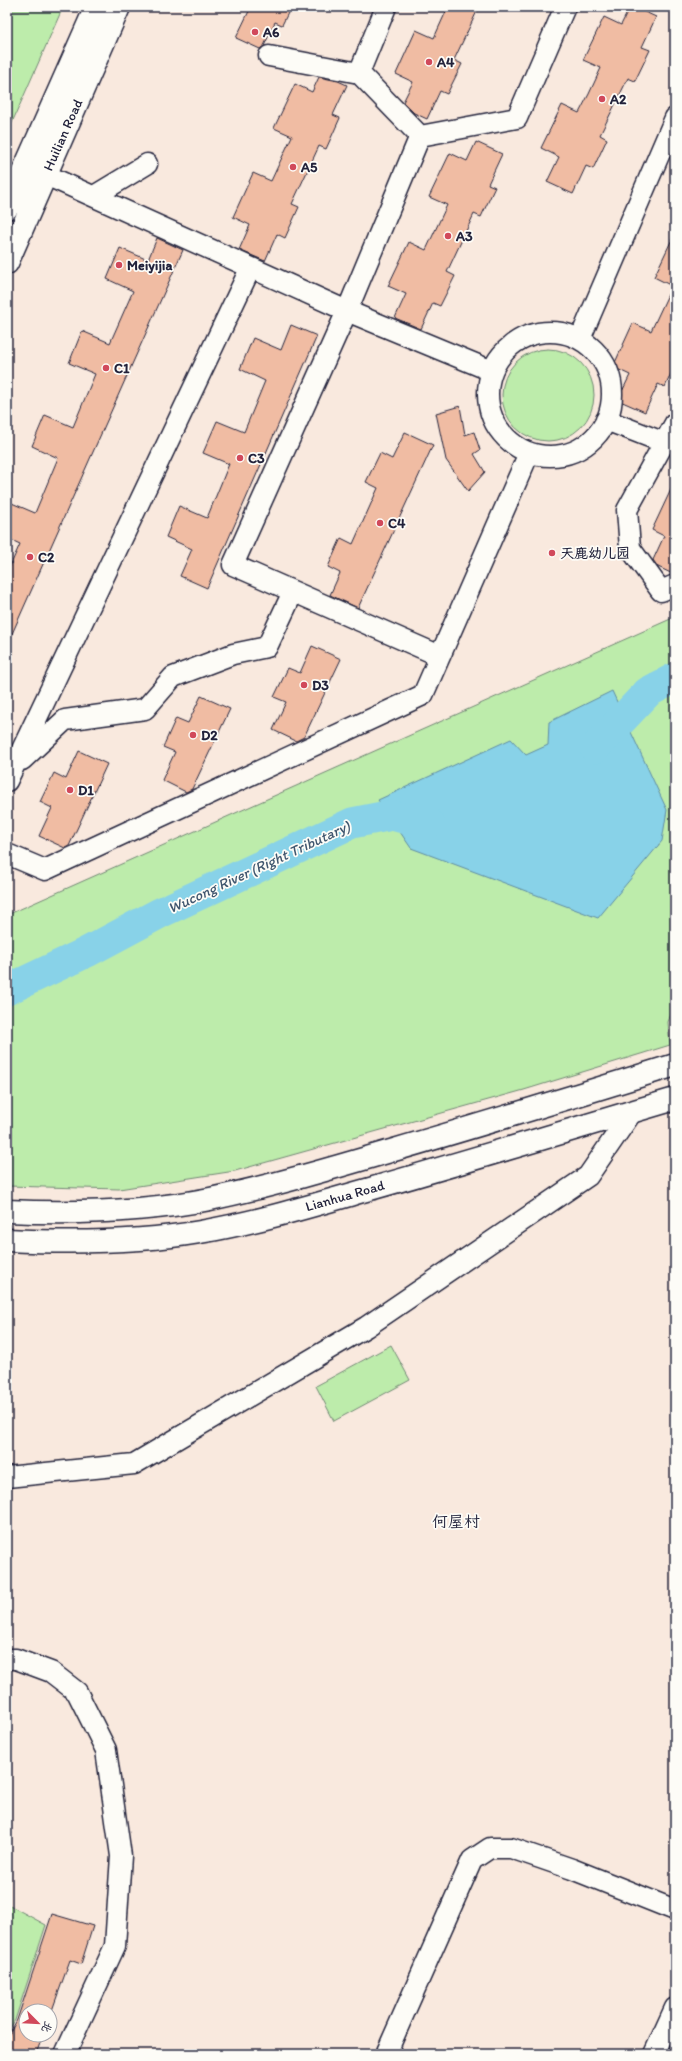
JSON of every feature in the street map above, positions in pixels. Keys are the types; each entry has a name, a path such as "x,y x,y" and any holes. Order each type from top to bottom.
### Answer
{"street":[{"name":"Huilian Road","path":"7,208 96,7"},
{"name":"Huilian Road","path":"7,264 120,7"},
{"path":"359,73 386,7"},
{"path":"420,136 517,118 565,7"},
{"path":"269,56 359,73 420,136"},
{"path":"580,340 675,118"},
{"path":"420,136 347,311 233,565 440,656"},
{"path":"94,196 147,164"},
{"path":"46,175 250,269 492,371"},
{"path":"10,775 250,269"},
{"path":"540,332 561,332 580,340 596,352 607,370 612,390 610,411 601,430 587,444 569,454 549,457 529,453 511,443 497,428 490,409 488,396 492,371 504,352 520,339 540,332"},
{"path":"606,420 665,443"},
{"path":"675,423 627,510 630,548 661,591 675,585"},
{"path":"7,854 45,870 423,695 529,453"},
{"path":"10,775 65,720 145,709 173,677 233,654 267,647 294,592"},
{"path":"7,1210 84,1212 149,1207 208,1199 271,1184 479,1126 675,1065"},
{"name":"Lianhua Road","path":"7,1240 108,1242 151,1239 221,1228 258,1220 404,1179 675,1099"},
{"path":"7,1476 134,1464 366,1327 588,1176 632,1112"},
{"path":"7,1659 16,1660 51,1672 77,1692 106,1750 121,1856 115,1946 65,2054"},
{"path":"386,2054 472,1860 490,1848 511,1848 572,1869 675,1910"},
{"path":"654,2054 675,2008"}],"green space":[{"path":"7,7 63,7 7,134"},
{"path":"548,349 566,353 581,362 590,377 594,395 590,413 581,428 566,437 548,441 530,437 515,428 506,413 502,395 506,377 515,362 530,353"},
{"path":"675,617 675,1004 668,1022 670,1045 524,1090 235,1171 119,1189 7,1186 7,915"},
{"path":"391,1345 410,1380 334,1421 316,1386"},
{"path":"7,1904 46,1925 21,2003 18,2003 18,2011 15,2020 7,2033"}],"water":[{"path":"612,691 667,810 662,841 598,918 411,848 378,800 511,739 526,755 548,745 549,722"}],"building":[{"name":"A6","path":"245,7 291,7 282,25 275,22 264,46 260,49 236,38 250,9"},
{"name":"A4","path":"448,7 479,7 454,60 462,64 447,94 440,91 427,119 414,113 403,102 413,82 396,74 416,30 434,38"},
{"name":"A2","path":"630,7 634,7 656,17 642,47 650,50 635,81 628,78 600,135 607,139 593,169 586,166 573,194 547,182 559,157 541,148 562,105 579,113 589,94 601,68 583,60 604,17 621,25"},
{"name":"A5","path":"319,77 338,81 347,85 333,115 340,118 326,149 319,146 292,204 299,207 285,238 277,234 265,261 239,250 250,225 233,217 253,173 271,181 292,136 274,128 295,84 312,92"},
{"name":"A3","path":"476,142 502,154 488,184 495,187 481,217 474,214 447,272 455,276 440,306 433,303 421,329 395,318 406,294 388,286 409,242 426,250 447,205 429,197 450,153 467,161"},
{"path":"675,233 675,365 665,387 658,384 645,412 618,400 630,375 613,367 633,323 651,331 672,286 654,277"},
{"name":"C1","path":"157,238 183,250 7,645 7,573 20,544 7,538 7,501 35,513 58,458 32,446 45,415 73,427 95,374 69,363 82,331 110,343 133,291 107,279 120,248 148,260"},
{"name":"C3","path":"291,325 317,336 207,588 180,576 192,549 166,537 179,506 207,518 229,464 203,453 217,421 244,432 265,381 240,369 253,338 281,350"},
{"path":"460,406 465,435 474,432 480,450 474,454 485,472 468,491 446,460 436,413"},
{"name":"C4","path":"405,432 433,445 358,608 330,595 340,573 328,567 341,538 353,544 378,488 366,482 380,453 392,459"},
{"path":"675,481 675,574 673,574 658,567 653,560 664,536 652,530"},
{"name":"D3","path":"312,646 341,659 304,737 296,741 273,730 286,702 274,697 288,668 300,673"},
{"name":"D2","path":"201,696 230,709 192,789 186,792 162,780 175,752 163,747 176,718 188,723"},
{"name":"D1","path":"79,751 107,764 69,846 65,848 39,836 52,808 40,802 54,773 66,779"},
{"path":"52,1914 93,1926 81,1964 70,1960 55,2003 23,2003"},
{"path":"18,2017 18,2043 40,2043 36,2054 7,2054 7,2038"}],"waterway":[{"name":"Wucong River (Right Tributary)","path":"595,748 648,692 675,678"},
{"name":"Wucong River (Right Tributary)","path":"7,990 87,952 160,913 352,823 392,815 426,824 429,823"}],"place":[{"name":"A6","path":"255,32"},
{"name":"A4","path":"429,62"},
{"name":"A2","path":"602,99"},
{"name":"A5","path":"293,167"},
{"name":"A3","path":"448,236"},
{"name":"Meiyijia","path":"119,265"},
{"name":"C1","path":"106,368"},
{"name":"C3","path":"240,458"},
{"name":"C4","path":"380,523"},
{"name":"天鹿幼儿园","path":"552,553"},
{"name":"C2","path":"30,557"},
{"name":"D3","path":"304,685"},
{"name":"D2","path":"193,735"},
{"name":"D1","path":"70,790"}],"district":[{"name":"何屋村","path":"456,1521"}]}
